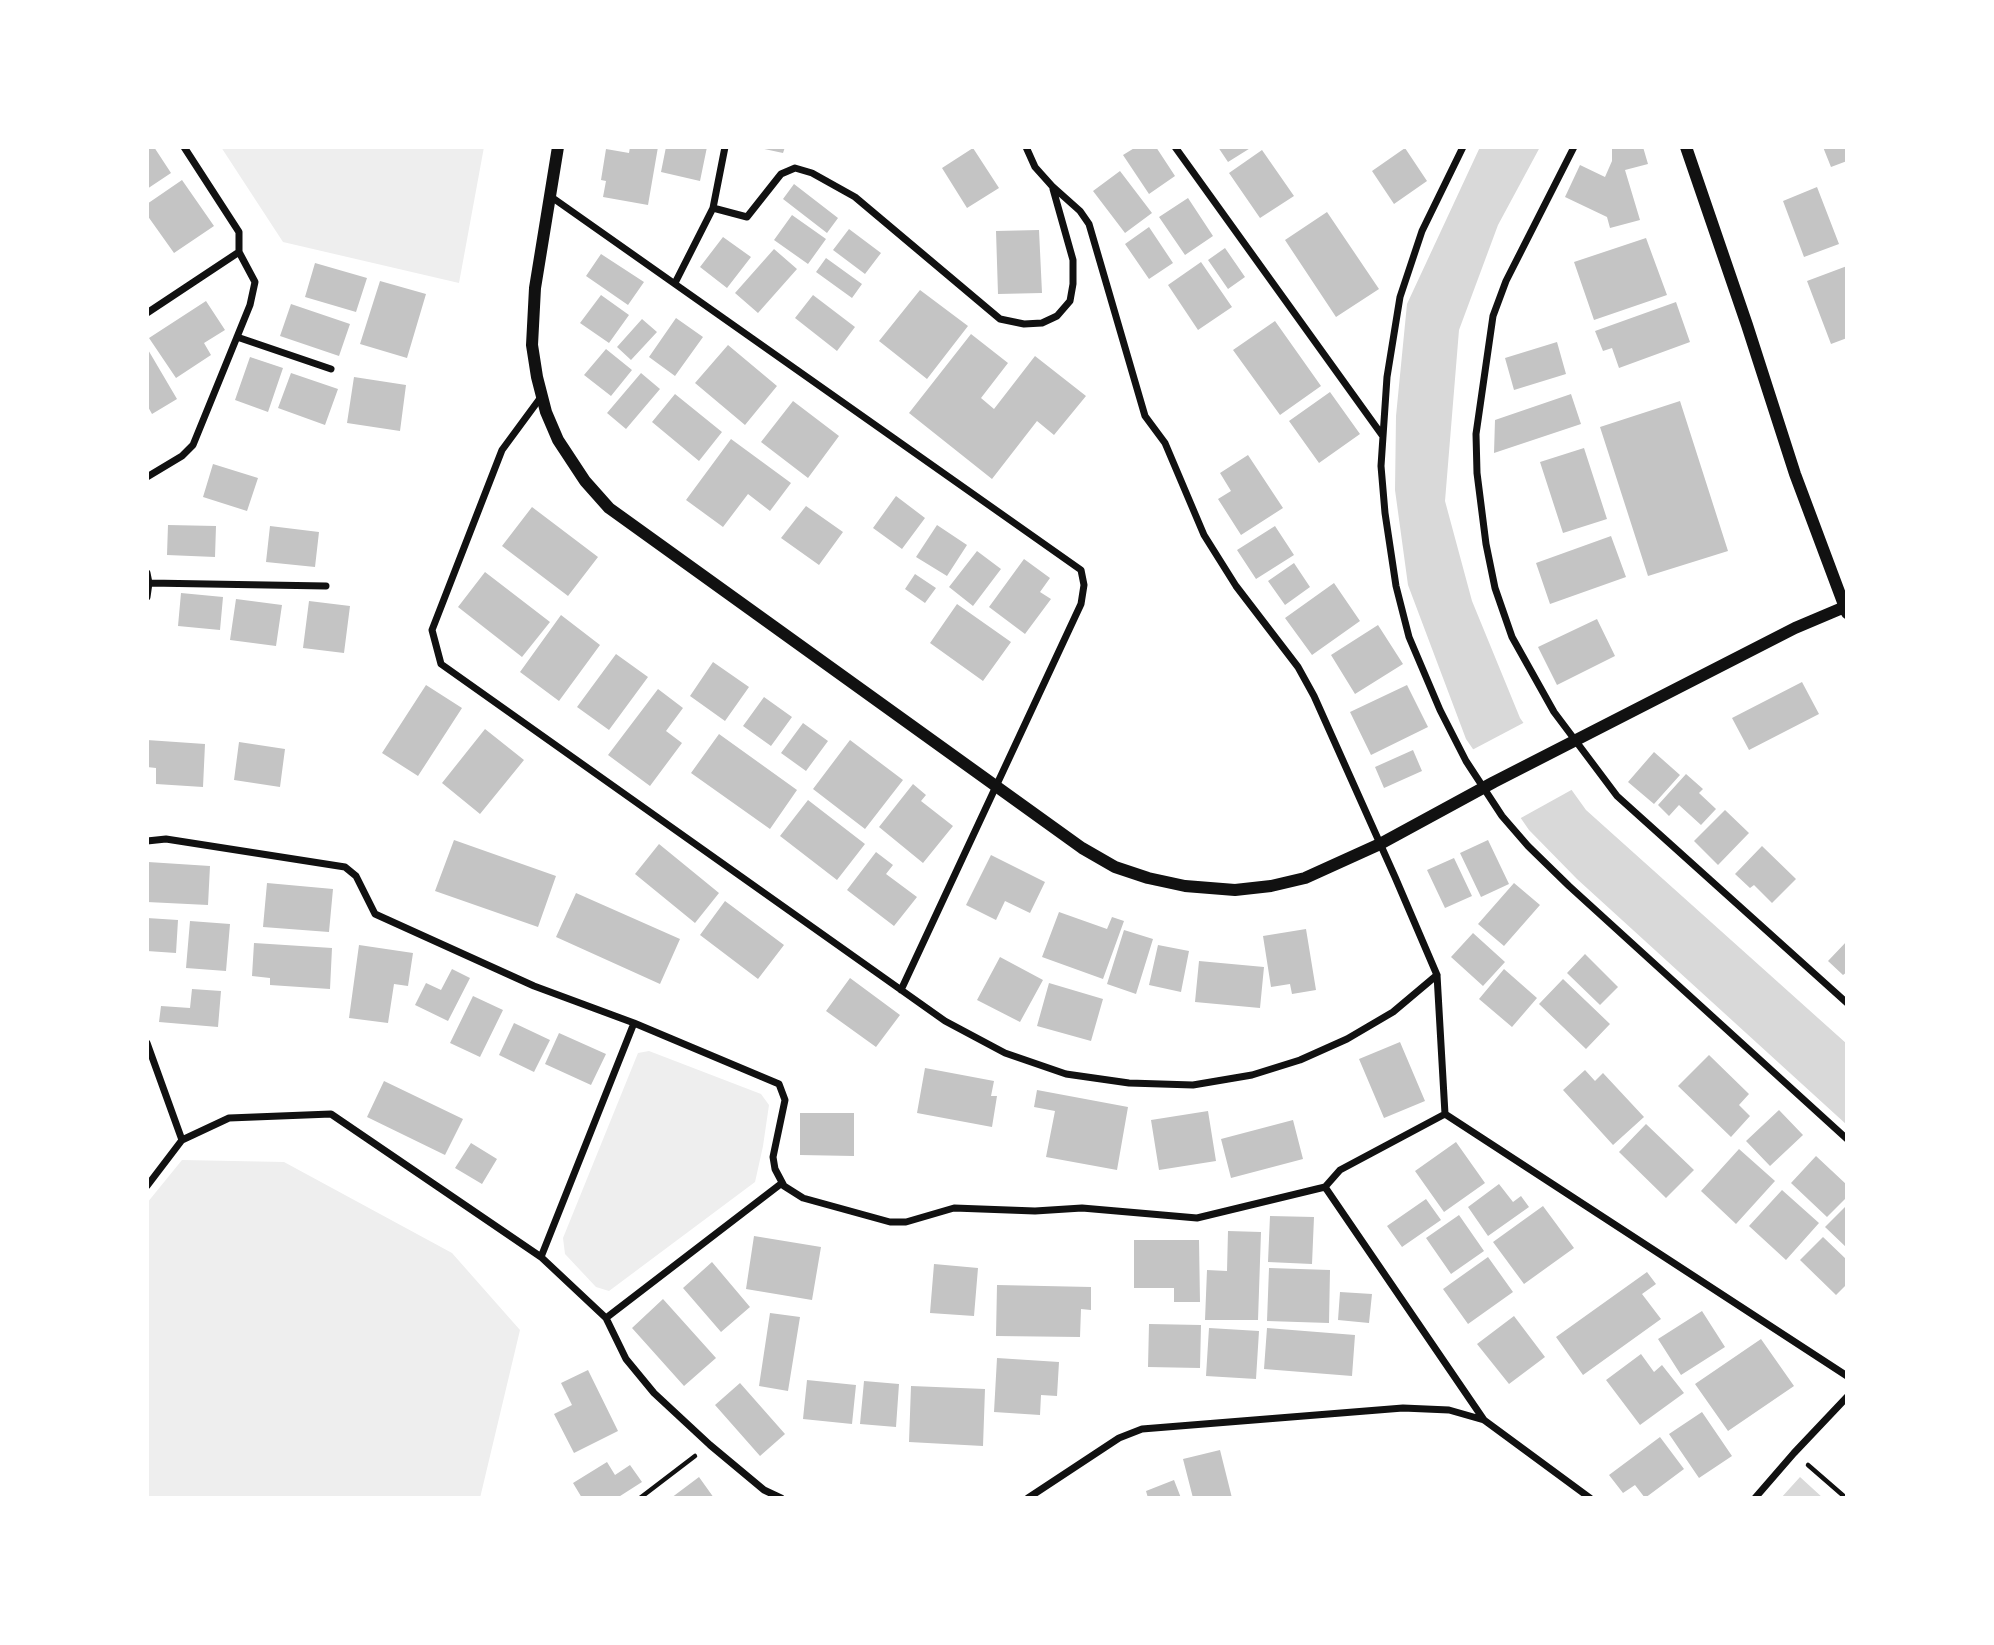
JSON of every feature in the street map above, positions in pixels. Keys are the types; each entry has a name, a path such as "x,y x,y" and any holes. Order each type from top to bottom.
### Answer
{"street":[{"path":"147,477 182,456 193,445 250,304 255,282 239,252 239,232 184,147"},
{"path":"558,147 535,288 532,345 542,396 558,440 585,481 609,508 1082,848 1115,867 1148,878 1185,886 1235,890 1305,878 1380,844 1795,628 1846,609 1795,474 1686,147"},
{"path":"674,283 713,208 725,147"},
{"path":"1027,147 1035,167 1080,211 1089,224 1145,416 1165,443 1204,535 1236,586 1298,667 1314,696 1437,975 1445,1114"},
{"path":"1175,147 1382,435"},
{"path":"1451,147 1458,157"},
{"path":"1463,147 1422,231 1400,297 1387,377 1381,466 1396,586 1409,637 1440,710 1466,761 1489,785 1502,816 1528,846 1847,1139"},
{"path":"1574,147 1506,281 1493,316 1476,434 1486,544 1494,588 1512,637 1571,743 1617,796 1847,1003"},
{"path":"713,208 747,217 782,174 795,168 812,173 855,197 1000,319 1024,324 1042,323 1058,316 1070,301 1073,284 1073,260 1052,186"},
{"path":"550,195 1082,570 1084,584 1081,604 901,990"},
{"path":"147,313 239,252"},
{"path":"237,337 331,369"},
{"path":"542,396 502,450 432,630 441,664 945,1021 1005,1053 1066,1074 1129,1083 1193,1085 1252,1075 1300,1060 1347,1039 1393,1013 1437,975"},
{"path":"147,573 147,597"},
{"path":"149,583 326,586"},
{"path":"147,841 166,839 345,867 356,876 375,914 534,986 634,1023 779,1084 785,1100 773,1157 775,1169 784,1186 803,1198 890,1222 906,1222 954,1208 1035,1211 1082,1208 1197,1218 1325,1187 1340,1170 1445,1114"},
{"path":"541,1257 634,1023"},
{"path":"147,1043 182,1140"},
{"path":"147,1186 182,1140 229,1118 331,1114 541,1257 606,1318 626,1359 654,1393 764,1490 781,1498"},
{"path":"1445,1114 1847,1376"},
{"path":"606,1318 782,1183"},
{"path":"1325,1187 1484,1420 1590,1498"},
{"path":"1755,1498 1847,1397"},
{"path":"1028,1498 1119,1438 1142,1429 1403,1408 1449,1410 1484,1420"}],"path":[{"path":"640,1498 710,1445"},
{"path":"1794,1453 1846,1498"}],"shaded area":[{"path":"221,147 484,147 459,283 283,242"},
{"path":"1480,147 1540,147 1498,225 1459,330 1445,501 1472,601 1520,718 1586,810 1847,1044 1847,1125 1577,879 1529,830 1466,739 1408,585 1395,490 1396,416 1407,304"},
{"path":"649,1051 761,1094 769,1105 763,1146 755,1182 609,1291 596,1287 565,1254 563,1238 638,1053"},
{"path":"182,1160 284,1162 452,1253 520,1330 480,1498 147,1498 147,1203"},
{"path":"1800,1477 1823,1498 1781,1498"}],"pier":[{"path":"1527,721 1575,788 1519,819 1472,750"}],"building":[{"path":"147,147 154,147 171,173 147,189"},
{"path":"630,147 658,147 648,205 603,197 606,181 601,180 606,149 629,153"},
{"path":"666,147 707,147 700,181 661,172"},
{"path":"755,147 785,147 783,153"},
{"path":"1136,147 1156,147 1175,176 1149,194 1123,155"},
{"path":"1218,147 1252,147 1228,162"},
{"path":"1612,147 1643,147 1648,164 1625,170 1640,220 1610,228 1607,217 1565,197 1580,165 1605,177 1612,161"},
{"path":"1823,147 1847,147 1847,161 1831,167"},
{"path":"973,148 999,188 967,208 942,168"},
{"path":"1405,148 1427,181 1394,204 1372,171"},
{"path":"1262,150 1294,196 1260,218 1229,173"},
{"path":"1120,171 1152,213 1125,233 1093,191"},
{"path":"182,180 214,226 174,253 147,215 147,204"},
{"path":"794,184 838,218 827,233 783,199"},
{"path":"1817,187 1839,244 1804,257 1783,201"},
{"path":"1188,198 1213,236 1185,255 1159,217"},
{"path":"1327,212 1379,289 1336,317 1285,240"},
{"path":"792,215 826,239 808,264 774,240"},
{"path":"1149,227 1173,263 1149,279 1125,244"},
{"path":"849,229 881,253 865,274 833,250"},
{"path":"1039,230 1042,293 998,294 996,231"},
{"path":"723,237 751,257 727,288 700,267"},
{"path":"1646,238 1667,295 1594,320 1574,262"},
{"path":"1225,248 1245,277 1228,289 1208,260"},
{"path":"774,249 797,269 758,313 735,293"},
{"path":"601,254 644,282 628,305 586,276"},
{"path":"826,258 862,284 852,298 816,272"},
{"path":"1201,262 1232,307 1198,330 1168,285"},
{"path":"315,263 367,278 356,312 305,297"},
{"path":"1847,266 1847,338 1831,344 1807,281"},
{"path":"380,281 426,294 407,358 360,344"},
{"path":"920,290 968,326 927,379 879,341"},
{"path":"601,295 629,315 609,343 580,323"},
{"path":"813,295 855,327 837,351 795,318"},
{"path":"206,301 225,330 204,343 211,355 176,378 149,338"},
{"path":"1676,302 1690,342 1619,368 1612,348 1603,351 1595,331"},
{"path":"291,304 350,324 339,356 280,336"},
{"path":"676,318 703,337 675,376 649,357"},
{"path":"642,319 657,332 631,360 617,347"},
{"path":"1275,321 1321,386 1280,415 1233,350"},
{"path":"971,334 1008,363 981,398 994,409 1035,356 1086,396 1054,435 1037,421 992,479 909,413"},
{"path":"1557,342 1566,374 1514,390 1505,358"},
{"path":"728,345 777,386 745,425 695,383"},
{"path":"147,348 177,399 152,414 147,405"},
{"path":"606,349 632,370 611,396 584,375"},
{"path":"250,357 283,368 268,412 235,400"},
{"path":"291,373 338,389 325,425 278,408"},
{"path":"641,373 660,389 626,429 607,413"},
{"path":"354,377 406,385 400,431 347,423"},
{"path":"1330,392 1360,434 1319,463 1289,421"},
{"path":"675,394 722,432 699,461 652,422"},
{"path":"1571,394 1581,424 1494,453 1495,420"},
{"path":"793,401 839,436 808,478 761,442"},
{"path":"1680,401 1728,551 1648,576 1600,427"},
{"path":"731,439 791,483 770,511 748,494 723,527 686,500"},
{"path":"1584,448 1607,519 1563,533 1540,462"},
{"path":"1248,455 1283,508 1241,535 1218,499 1231,491 1220,473"},
{"path":"213,464 258,478 247,511 203,497"},
{"path":"896,496 925,518 902,549 873,528"},
{"path":"806,506 843,532 819,565 781,538"},
{"path":"532,507 598,557 568,596 502,546"},
{"path":"168,525 216,526 215,557 167,555"},
{"path":"937,525 967,545 947,576 916,557"},
{"path":"270,526 319,532 315,567 266,562"},
{"path":"1275,526 1294,555 1256,579 1237,550"},
{"path":"1611,536 1626,577 1550,604 1536,563"},
{"path":"977,551 1001,569 973,606 949,587"},
{"path":"1024,559 1050,578 1040,592 1051,599 1025,634 989,607"},
{"path":"1294,563 1310,587 1285,605 1268,581"},
{"path":"485,572 550,622 522,657 458,607"},
{"path":"915,574 936,588 925,603 905,589"},
{"path":"1334,583 1360,621 1312,655 1285,618"},
{"path":"181,593 223,597 220,630 178,626"},
{"path":"236,599 282,605 276,646 230,640"},
{"path":"309,601 350,606 344,653 303,648"},
{"path":"957,604 1011,642 983,681 930,643"},
{"path":"561,615 600,645 559,701 520,672"},
{"path":"1597,619 1615,656 1557,685 1538,647"},
{"path":"1378,625 1403,664 1355,694 1331,655"},
{"path":"616,654 648,677 609,730 577,707"},
{"path":"713,662 749,687 725,721 690,696"},
{"path":"1802,682 1819,714 1749,750 1732,718"},
{"path":"426,685 462,708 418,776 382,753"},
{"path":"1407,685 1428,727 1371,755 1350,712"},
{"path":"658,689 683,708 666,731 682,743 650,786 608,755"},
{"path":"764,697 792,717 771,746 743,726"},
{"path":"803,723 828,741 806,771 781,753"},
{"path":"485,729 524,760 480,814 442,783"},
{"path":"719,734 797,790 770,829 691,773"},
{"path":"147,740 205,744 203,787 156,784 156,768 147,767"},
{"path":"850,740 903,780 865,829 813,789"},
{"path":"239,742 285,749 280,787 234,780"},
{"path":"1413,750 1422,771 1384,788 1375,767"},
{"path":"1654,752 1680,775 1654,804 1628,782"},
{"path":"1686,774 1703,789 1699,793 1716,809 1701,825 1679,805 1669,816 1658,805"},
{"path":"913,784 926,795 921,801 953,826 923,863 879,827"},
{"path":"808,800 865,844 837,880 780,836"},
{"path":"1725,810 1749,833 1718,865 1694,841"},
{"path":"454,840 556,876 538,927 435,891"},
{"path":"1488,840 1509,884 1481,897 1460,853"},
{"path":"659,844 719,893 695,923 635,874"},
{"path":"1762,846 1796,879 1772,903 1754,885 1750,888 1735,874"},
{"path":"876,852 893,865 886,874 917,897 894,926 847,890"},
{"path":"991,855 1045,882 1030,913 1005,901 996,920 966,905"},
{"path":"1454,858 1472,896 1445,908 1427,870"},
{"path":"148,862 210,866 208,905 147,902"},
{"path":"267,883 333,889 329,932 263,927"},
{"path":"1514,883 1540,905 1504,946 1478,924"},
{"path":"576,893 680,939 660,984 556,937"},
{"path":"725,901 784,945 758,979 700,935"},
{"path":"1059,912 1107,929 1112,917 1124,921 1103,979 1042,957"},
{"path":"147,918 178,920 176,953 147,951"},
{"path":"190,921 230,924 226,971 186,968"},
{"path":"1306,929 1316,990 1292,994 1290,984 1271,987 1263,936"},
{"path":"1124,930 1153,939 1136,994 1107,984"},
{"path":"1473,933 1505,962 1483,986 1451,957"},
{"path":"1847,941 1847,972 1843,975 1828,961"},
{"path":"254,943 332,948 330,989 270,985 270,978 252,976"},
{"path":"359,945 413,953 408,986 394,984 388,1023 349,1018"},
{"path":"1158,945 1189,951 1181,992 1149,985"},
{"path":"1585,954 1618,987 1600,1005 1567,973"},
{"path":"1000,957 1043,980 1020,1022 977,1000"},
{"path":"1199,961 1264,967 1260,1008 1195,1002"},
{"path":"452,969 470,978 448,1021 415,1005 426,983 441,990"},
{"path":"1504,969 1537,998 1512,1027 1479,999"},
{"path":"850,978 900,1015 876,1047 826,1011"},
{"path":"1563,979 1610,1024 1586,1049 1539,1004"},
{"path":"1049,983 1103,999 1091,1041 1037,1026"},
{"path":"192,989 221,991 218,1027 159,1022 161,1006 190,1008"},
{"path":"473,996 503,1010 480,1057 450,1043"},
{"path":"514,1023 550,1040 534,1072 499,1055"},
{"path":"559,1033 606,1054 591,1085 545,1064"},
{"path":"1400,1042 1425,1101 1384,1118 1359,1059"},
{"path":"1709,1055 1749,1094 1739,1105 1750,1116 1731,1137 1678,1086"},
{"path":"925,1068 994,1081 991,1096 997,1096 992,1127 917,1113"},
{"path":"1585,1070 1595,1081 1603,1073 1644,1117 1613,1145 1563,1090"},
{"path":"384,1081 463,1119 445,1155 367,1117"},
{"path":"1037,1090 1128,1107 1117,1170 1046,1157 1055,1111 1034,1107"},
{"path":"1779,1110 1803,1135 1770,1166 1746,1141"},
{"path":"1208,1111 1216,1161 1159,1170 1151,1120"},
{"path":"800,1113 854,1113 854,1156 800,1155"},
{"path":"1293,1120 1303,1159 1231,1178 1221,1139"},
{"path":"1646,1124 1694,1170 1666,1198 1619,1152"},
{"path":"1456,1142 1485,1183 1444,1212 1415,1171"},
{"path":"471,1143 497,1159 482,1184 455,1168"},
{"path":"1739,1149 1775,1181 1736,1224 1701,1191"},
{"path":"1816,1156 1847,1185 1847,1197 1827,1217 1791,1183"},
{"path":"1499,1184 1513,1202 1521,1196 1529,1207 1488,1236 1468,1207"},
{"path":"1782,1190 1819,1223 1786,1260 1749,1226"},
{"path":"1426,1199 1441,1220 1402,1247 1387,1226"},
{"path":"1847,1205 1847,1248 1825,1227"},
{"path":"1543,1206 1574,1248 1524,1284 1493,1242"},
{"path":"1459,1215 1484,1251 1451,1274 1426,1238"},
{"path":"1270,1216 1314,1217 1312,1264 1268,1262"},
{"path":"1228,1231 1261,1232 1258,1320 1205,1320 1207,1270 1227,1271"},
{"path":"754,1236 821,1247 812,1300 746,1289"},
{"path":"1823,1237 1847,1260 1847,1284 1836,1295 1800,1260"},
{"path":"1134,1240 1199,1240 1200,1302 1174,1302 1174,1288 1134,1288"},
{"path":"1488,1257 1513,1292 1468,1324 1443,1289"},
{"path":"712,1262 750,1307 721,1332 683,1288"},
{"path":"934,1264 978,1268 974,1316 930,1313"},
{"path":"1269,1268 1330,1270 1329,1323 1267,1321"},
{"path":"1647,1272 1656,1284 1642,1294 1661,1319 1583,1375 1556,1337"},
{"path":"997,1285 1091,1287 1091,1310 1081,1309 1080,1337 996,1336"},
{"path":"1340,1292 1372,1294 1369,1323 1338,1320"},
{"path":"663,1299 716,1358 684,1386 632,1328"},
{"path":"1702,1311 1725,1347 1681,1375 1658,1339"},
{"path":"770,1313 800,1317 788,1391 759,1386"},
{"path":"1514,1316 1545,1357 1509,1384 1477,1344"},
{"path":"1149,1324 1201,1325 1200,1368 1148,1367"},
{"path":"1209,1328 1259,1331 1256,1379 1206,1376"},
{"path":"1267,1328 1355,1335 1352,1376 1264,1369"},
{"path":"1761,1339 1794,1386 1728,1431 1695,1384"},
{"path":"1641,1354 1654,1372 1662,1365 1684,1393 1640,1425 1606,1380"},
{"path":"997,1358 1059,1362 1057,1396 1041,1395 1040,1415 994,1412"},
{"path":"588,1370 618,1431 574,1453 554,1414 572,1405 561,1383"},
{"path":"807,1380 856,1385 852,1424 803,1419"},
{"path":"864,1381 899,1384 896,1427 860,1424"},
{"path":"740,1383 785,1434 760,1456 715,1405"},
{"path":"911,1386 985,1389 983,1446 909,1442"},
{"path":"1702,1412 1732,1456 1699,1478 1669,1434"},
{"path":"1660,1437 1684,1469 1645,1498 1635,1485 1623,1493 1609,1475"},
{"path":"1220,1450 1232,1498 1193,1498 1183,1459"},
{"path":"607,1462 615,1475 630,1465 642,1482 617,1498 582,1498 573,1483"},
{"path":"699,1477 714,1498 671,1498"},
{"path":"1174,1480 1181,1498 1148,1498 1146,1491"}]}
